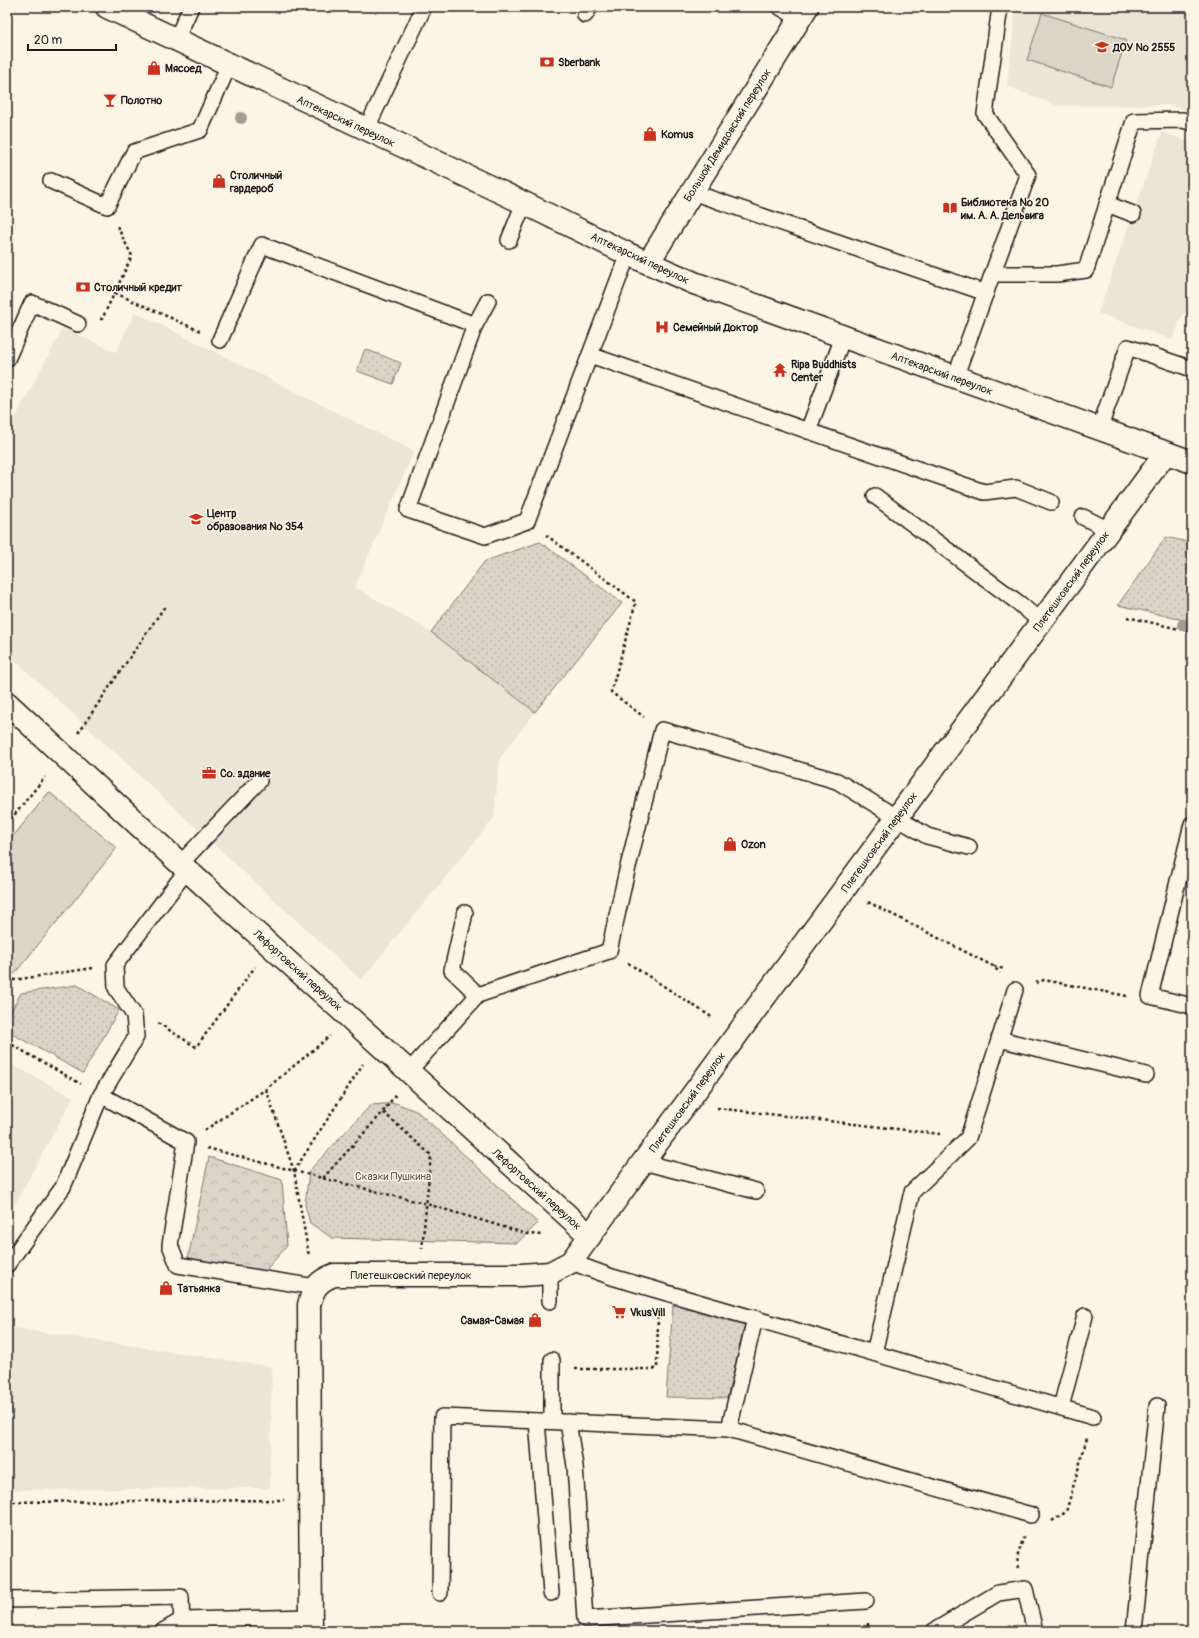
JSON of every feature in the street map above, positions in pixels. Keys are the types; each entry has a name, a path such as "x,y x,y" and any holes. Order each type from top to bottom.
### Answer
{"street":[{"name":"Аптекарский переулок","path":"106,7 524,203 628,254 694,283 1165,454 1192,462"},
{"name":"Большой Демидовский переулок","path":"648,263 803,13"},
{"name":"Плетешковский переулок","path":"315,1287 324,1278 334,1275 550,1274 571,1262 643,1162 1165,454"},
{"name":"Лефортовский переулок","path":"7,703 590,1236"},
{"path":"311,1624 309,1305 315,1287"}],"lane":[{"path":"176,40 191,7"},
{"path":"366,130 424,7"},
{"path":"780,7 803,13"},
{"path":"956,378 1028,176 985,114 1000,7"},
{"path":"51,181 107,206 134,152 200,130 229,66"},
{"path":"993,274 1057,274 1086,270 1134,121 1183,120 1192,123"},
{"path":"692,192 986,293"},
{"path":"509,240 524,203"},
{"path":"1107,204 1133,214"},
{"path":"220,340 262,244 475,325"},
{"path":"488,301 475,325 408,510 485,536 527,521 628,254"},
{"path":"7,359 32,303 78,324"},
{"path":"808,431 843,337"},
{"path":"1099,430 1128,347 1192,369"},
{"path":"590,355 984,492 1016,488 1050,502"},
{"path":"875,496 1020,604 1041,622"},
{"path":"1083,517 1109,530"},
{"path":"409,1071 478,995 609,951 662,730 837,781 927,836 969,847"},
{"path":"7,1265 63,1187 101,1095 136,1037 134,1015 116,988 115,965 184,866 259,781"},
{"path":"1192,824 1150,996 1192,1006"},
{"path":"465,913 452,970 478,995"},
{"path":"874,1353 912,1192 968,1138 1015,990"},
{"path":"999,1039 1146,1075"},
{"path":"101,1095 186,1142 170,1245 178,1265 315,1287"},
{"path":"643,1162 756,1191"},
{"path":"571,1262 612,1276 1093,1417"},
{"path":"550,1274 550,1301"},
{"path":"1061,1407 1085,1316"},
{"path":"729,1429 755,1318"},
{"path":"552,1365 552,1421"},
{"path":"1134,1631 1156,1406"},
{"path":"440,1593 442,1417 729,1429 1031,1515"},
{"path":"537,1421 551,1593"},
{"path":"568,1422 575,1466 585,1619 866,1601"},
{"path":"934,1631 998,1593 1025,1589 1035,1631"},
{"path":"7,1600 181,1597 182,1626"},
{"path":"163,1631 182,1626 311,1624"}],"path":[{"path":"78,324 102,319 132,256 107,206"},
{"path":"115,292 220,340"},
{"path":"527,521 636,602 611,692 662,730"},
{"path":"78,733 165,606"},
{"path":"1127,617 1192,632"},
{"path":"7,824 45,777"},
{"path":"867,902 993,966 1015,990 1044,980 1133,997"},
{"path":"609,951 714,1018"},
{"path":"7,981 115,965"},
{"path":"126,1003 196,1047 257,965"},
{"path":"186,1142 266,1089 333,1034"},
{"path":"7,1042 101,1095"},
{"path":"294,1172 365,1061"},
{"path":"266,1089 294,1172 309,1256"},
{"path":"323,1178 390,1103"},
{"path":"717,1108 968,1138"},
{"path":"383,1112 431,1155 422,1251"},
{"path":"186,1142 294,1172 427,1204 527,1234 543,1235"},
{"path":"552,1365 657,1369 658,1314"},
{"path":"1031,1515 1051,1522 1066,1512 1093,1417"},
{"path":"7,1502 284,1500"},
{"path":"1017,1558 1023,1539"}],"shaded area":[{"name":"ДОУ № 2555","path":"1016,7 1192,7 1192,112 1169,105 1058,106 1007,86"},
{"path":"1162,132 1192,143 1192,316 1183,313 1173,340 1098,313"},
{"path":"135,312 414,451 355,587 431,632 535,712 500,758 494,818 361,980 7,653 7,433 63,328 116,352"},
{"path":"7,1062 73,1097 7,1219"},
{"path":"7,1327 272,1367 270,1488 7,1490"}],"green space":[{"path":"1042,13 1126,40 1111,87 1027,60"},
{"path":"365,349 401,363 393,384 357,371"},
{"path":"1166,537 1192,543 1192,622 1118,605"},
{"path":"540,542 622,603 535,712 431,632 485,561"},
{"path":"49,792 117,848 11,978 7,975 7,844"},
{"path":"77,985 119,1010 83,1073 7,1031 7,1018 21,993"},
{"name":"Сказки Пушкина","path":"396,1103 418,1112 538,1223 517,1243 332,1238 310,1223 305,1205 309,1171 371,1105"},
{"path":"209,1157 282,1180 287,1246 263,1273 188,1258"},
{"path":"673,1305 745,1325 727,1398 666,1397"}],"place":[{"name":"ДОУ № 2555","path":"1102,47"},
{"name":"Sberbank","path":"547,62"},
{"name":"Мясоед","path":"154,68"},
{"name":"Полотно","path":"110,100"},
{"name":"Komus","path":"650,134"},
{"name":"Столичный гардероб","path":"219,181"},
{"name":"Библиотека № 20 им. А. А. Дельвига","path":"950,208"},
{"name":"Столичный кредит","path":"83,287"},
{"name":"Семейный Доктор","path":"662,327"},
{"name":"Ripa Buddhists Center","path":"780,370"},
{"name":"Центр образования № 354","path":"196,519"},
{"name":"Со. здание","path":"209,773"},
{"name":"Ozon","path":"730,844"},
{"name":"Татьянка","path":"166,1288"},
{"name":"VkusVill","path":"619,1312"},
{"name":"Самая-Самая","path":"535,1320"}]}
